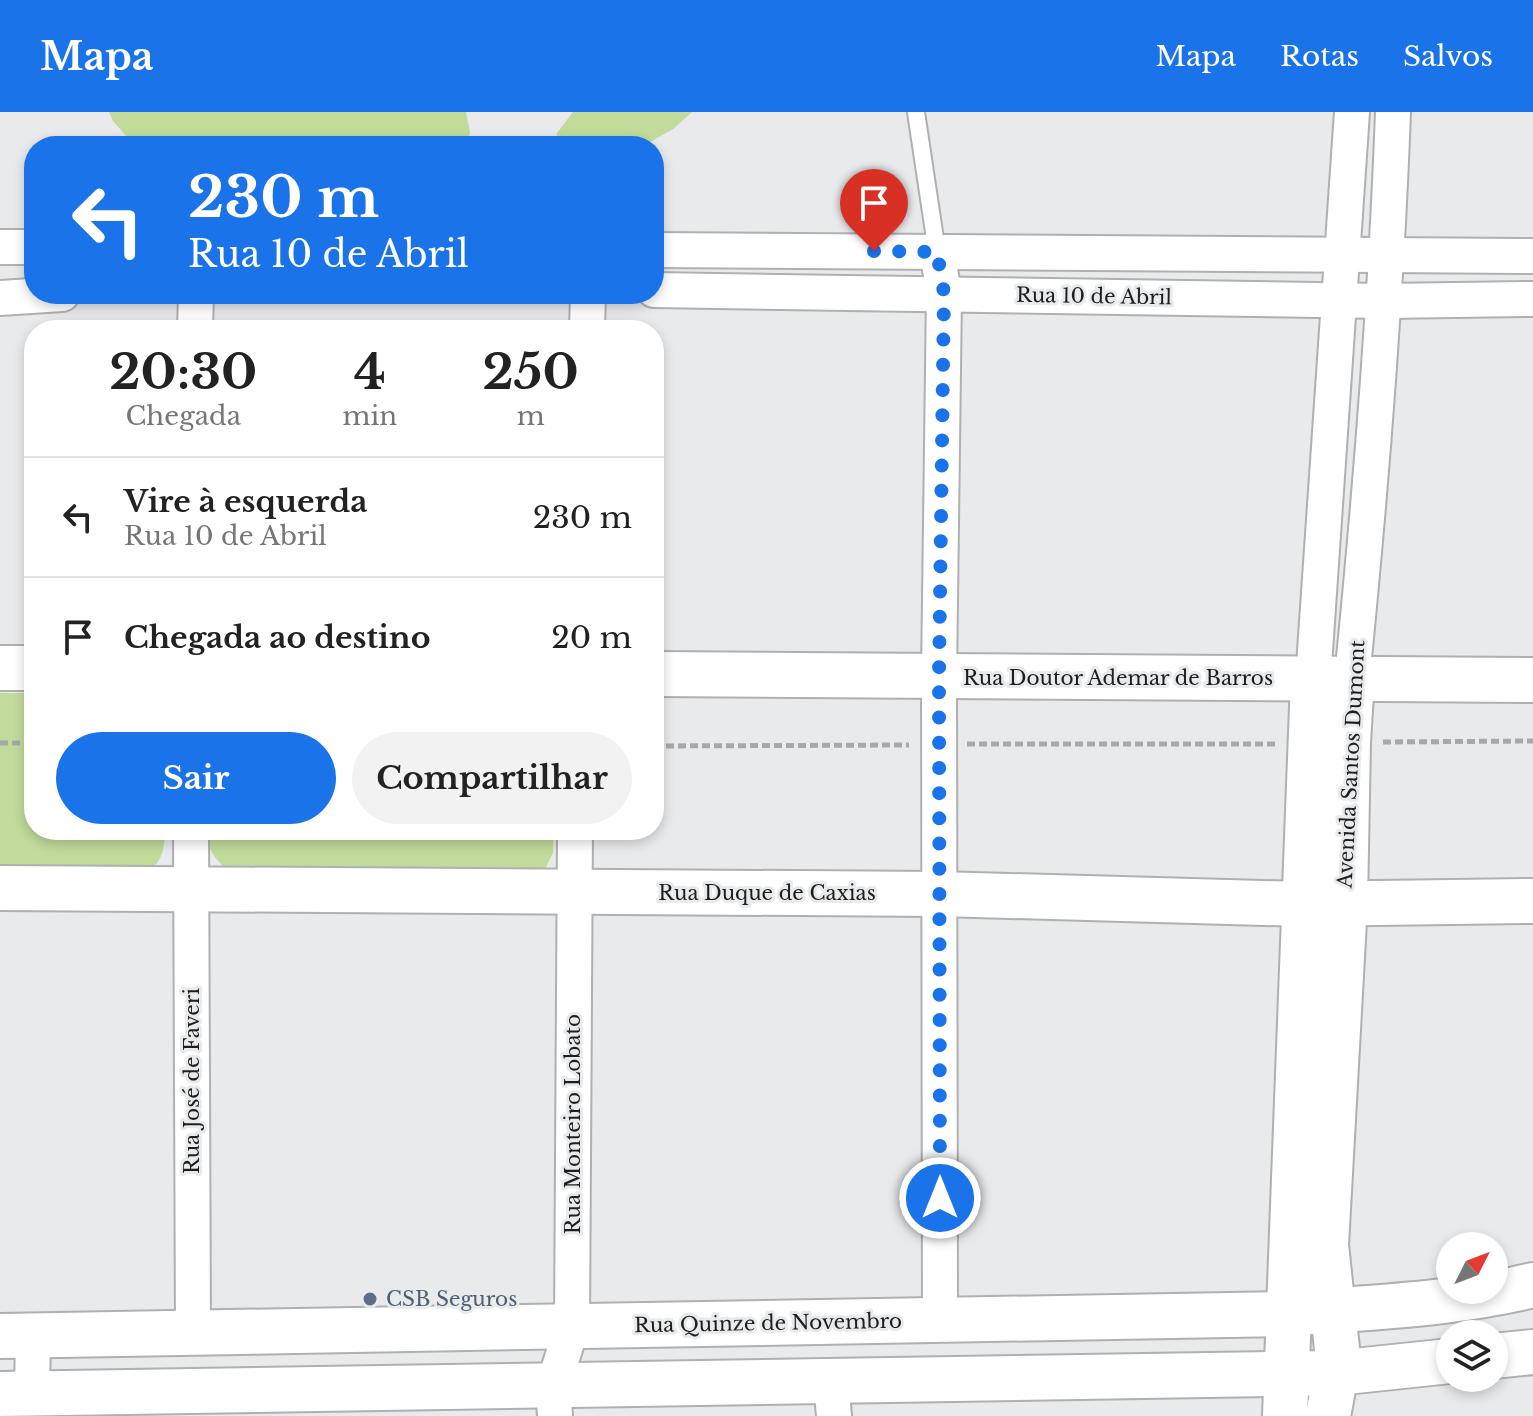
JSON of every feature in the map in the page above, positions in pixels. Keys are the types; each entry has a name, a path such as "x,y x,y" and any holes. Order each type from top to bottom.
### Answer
{"street":[{"name":"Avenida Santos Dumont","path":"1285,1416 1288,1314 1313,1143 1333,679 1326,494 1352,112"},
{"name":"Avenida Santos Dumont","path":"1333,679 1370,495 1387,256 1393,112"},
{"path":"0,247 24,247"},
{"path":"664,250 1533,256"},
{"path":"937,252 944,293 939,677 940,1320"},
{"name":"Rua 10 de Abril","path":"664,290 1384,301 1533,299"},
{"path":"0,298 24,296"},
{"path":"1326,494 1370,495"},
{"path":"0,668 24,668"},
{"name":"Rua Doutor Ademar de Barros","path":"664,674 1533,680"},
{"name":"Rua José de Faveri","path":"191,840 193,1333"},
{"name":"Rua Monteiro Lobato","path":"554,1402 572,1326 575,840"},
{"name":"Rua Duque de Caxias","path":"0,888 939,894 1324,903 1533,901"},
{"name":"Avenida Santos Dumont","path":"1313,1143 1333,1310 1336,1373 1328,1416"},
{"name":"Rua Quinze de Novembro","path":"17,1336 1288,1314 1402,1305 1533,1285"},
{"path":"17,1336 16,1394 285,1403 832,1399 1286,1373 1336,1373 1436,1362"},
{"path":"1508,1355 1533,1352"}],"lane":[{"path":"916,112 937,252"}],"path":[{"path":"664,746 1533,741"},
{"path":"0,743 24,743"}],"green space":[{"path":"109,112 466,112 470,133 469,136 126,136"},
{"path":"573,112 692,112 661,136 557,136"},
{"path":"0,693 24,693 24,840 164,840 163,850 155,865 143,874 0,873"},
{"path":"208,840 554,840 553,853 544,871 237,876 224,867"}],"place":[{"name":"CSB Seguros","path":"370,1299"}],"route":[{"path":"874,251 937,252 944,293 939,677 940,1198"}]}
